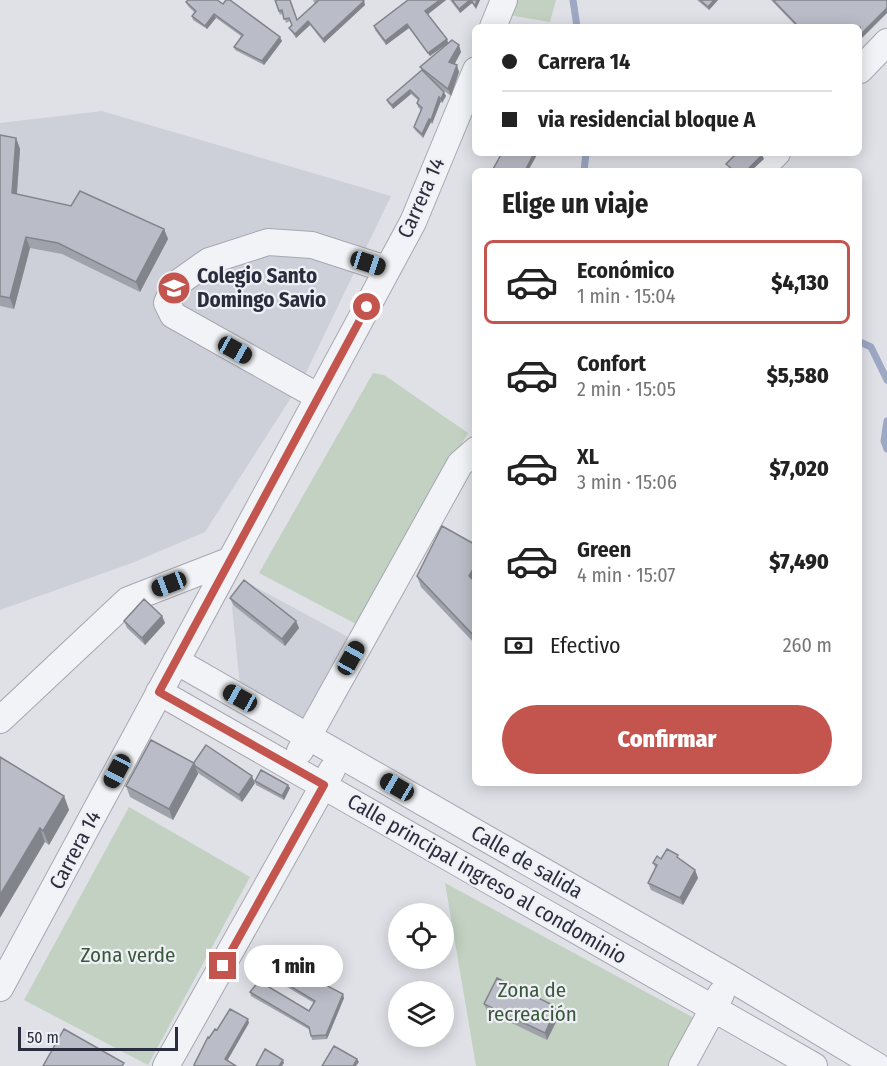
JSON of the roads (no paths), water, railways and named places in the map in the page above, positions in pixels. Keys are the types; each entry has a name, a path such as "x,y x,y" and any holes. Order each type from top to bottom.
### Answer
{"street":[{"path":"494,24 504,0"},
{"path":"862,68 887,42"},
{"name":"Carrera 14","path":"0,988 413,222 472,80"},
{"path":"762,168 774,156"},
{"path":"319,396 172,315 167,303 175,285 209,261 268,243 312,245 386,269"},
{"path":"291,767 460,464 472,454"},
{"path":"0,720 128,600 231,560"},
{"name":"Calle de salida","path":"176,661 730,978 877,1066"},
{"name":"Calle principal ingreso al condominio","path":"159,692 814,1066"},
{"path":"166,1066 340,755"},
{"path":"682,1066 730,978"}],"waterway":[{"path":"573,0 577,24"},
{"path":"584,168 586,156"},
{"path":"862,343 871,347 887,380"},
{"path":"887,421 884,441 887,449"}],"place":[{"name":"Colegio Santo Domingo Savio","path":"174,288"}],"park label":[{"name":"Zona verde","path":"128,955"},
{"name":"Zona de recreación","path":"532,1002"}]}
